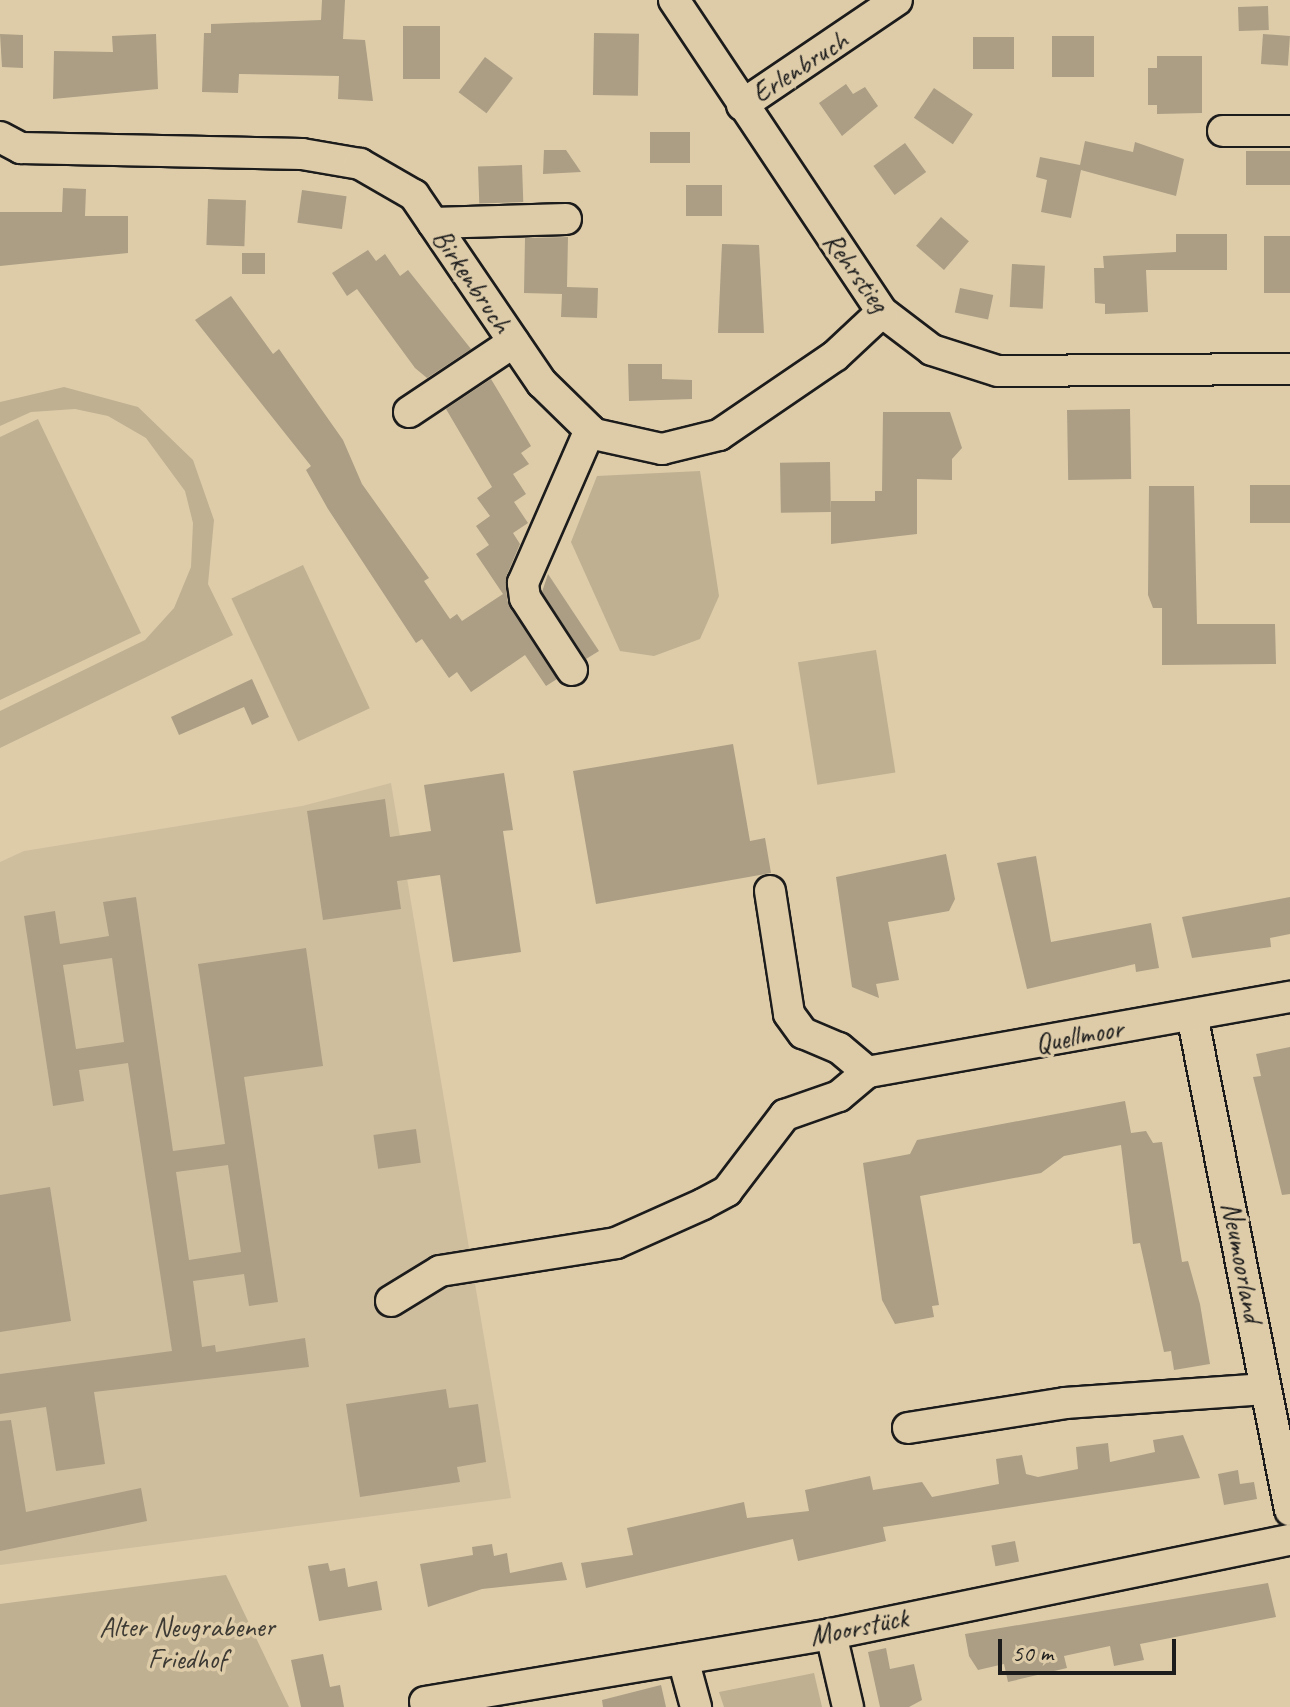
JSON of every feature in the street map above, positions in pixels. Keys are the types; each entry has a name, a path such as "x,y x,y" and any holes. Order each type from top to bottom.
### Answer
{"street":[{"name":"Rehrstieg","path":"674,0 882,312 932,350 998,371 1098,384 1290,369"},
{"name":"Erlenbruch","path":"742,105 897,0"},
{"path":"1223,131 1290,131"},
{"name":"Birkenbruch","path":"0,137 21,148 302,154 360,164 414,195 542,383 590,430 662,449 719,435 835,356 882,312"},
{"path":"433,223 566,219"},
{"path":"409,412 514,342"},
{"path":"572,670 525,598 523,583 590,430"},
{"path":"391,1301 440,1271 616,1243 703,1204 727,1191 785,1115 839,1096 868,1072 839,1048 803,1033 789,1014 770,891"},
{"name":"Quellmoor","path":"868,1072 1290,997"},
{"name":"Neumoorland","path":"1192,1015 1290,1510"},
{"path":"908,1428 1065,1403 1266,1389"},
{"name":"Moorstück","path":"425,1702 831,1634 1290,1540"},
{"path":"831,1634 848,1707"},
{"path":"683,1659 696,1707"}],"shaded area":[{"path":"391,783 511,1498 0,1565 0,862 24,851 302,806"}],"green space":[{"path":"64,387 138,407 193,460 214,520 208,584 233,635 0,748 0,711 145,640 174,608 191,567 193,523 185,491 146,438 108,416 75,409 31,412 0,426 0,402"},
{"path":"38,419 141,633 0,700 0,437"},
{"path":"700,471 719,596 700,639 654,656 620,651 571,542 597,476"},
{"path":"303,565 370,708 298,742 231,598"},
{"path":"876,650 895,772 817,785 798,662"},
{"name":"Alter Neugrabener Friedhof","path":"226,1575 289,1707 0,1707 0,1604"},
{"path":"814,1673 822,1707 724,1707 719,1692"}],"building":[{"path":"322,0 345,0 343,39 365,40 373,101 338,99 339,76 239,74 238,93 202,92 204,33 211,33 211,24 321,20"},
{"path":"1268,6 1269,30 1239,31 1238,7"},
{"path":"403,26 440,26 440,79 403,79"},
{"path":"594,33 639,34 638,96 593,95"},
{"path":"0,34 23,35 23,68 2,67"},
{"path":"156,34 158,89 53,99 54,51 113,52 112,36"},
{"path":"1263,34 1290,36 1288,66 1261,64"},
{"path":"1052,36 1094,36 1094,77 1052,77"},
{"path":"973,37 1014,37 1014,69 973,69"},
{"path":"1157,56 1202,56 1202,113 1157,114 1157,105 1148,105 1148,68 1157,68"},
{"path":"485,57 513,78 486,113 459,92"},
{"path":"846,84 853,94 865,87 878,106 842,136 819,103"},
{"path":"934,88 973,114 953,144 914,118"},
{"path":"650,132 690,132 690,163 650,163"},
{"path":"1085,141 1133,152 1135,142 1184,159 1176,196 1081,170 1071,218 1041,212 1047,180 1036,177 1040,157 1080,165"},
{"path":"905,143 926,172 895,195 873,166"},
{"path":"544,150 566,150 581,172 543,174"},
{"path":"1246,151 1290,151 1290,185 1246,185"},
{"path":"522,165 523,202 479,204 478,167"},
{"path":"686,185 722,185 722,216 686,216"},
{"path":"63,188 86,189 85,216 128,216 128,253 0,266 0,212 62,212"},
{"path":"302,190 347,196 342,229 297,223"},
{"path":"208,199 246,200 244,246 206,245"},
{"path":"941,217 969,241 944,270 916,246"},
{"path":"1176,234 1227,234 1227,270 1146,270 1148,312 1105,314 1105,304 1095,303 1094,268 1104,268 1103,256 1176,252"},
{"path":"1264,236 1290,236 1290,293 1264,293"},
{"path":"568,237 567,287 598,288 597,318 561,317 562,294 524,293 525,238"},
{"path":"722,244 759,245 764,333 718,333"},
{"path":"368,250 376,261 385,254 400,276 408,270 471,349 427,378 415,368 357,289 347,296 332,273"},
{"path":"242,253 265,253 265,274 242,274"},
{"path":"1012,264 1045,266 1043,309 1010,307"},
{"path":"960,288 993,295 988,320 955,312"},
{"path":"231,296 273,354 279,349 343,440 362,484 429,578 424,581 450,619 457,614 462,621 503,594 476,554 489,545 476,526 490,516 477,498 492,487 446,409 491,379 531,446 521,453 529,464 513,474 526,494 514,502 528,523 513,533 520,544 506,577 507,600 557,679 546,686 525,655 471,692 457,672 449,678 422,639 416,643 328,509 306,470 311,466 195,320"},
{"path":"628,364 662,364 662,379 692,380 692,399 629,401"},
{"path":"1130,409 1131,479 1068,480 1067,410"},
{"path":"883,412 950,412 962,448 952,459 952,480 917,479 917,534 831,544 831,501 875,501 875,491 882,491"},
{"path":"830,462 831,512 781,513 780,463"},
{"path":"1250,485 1290,485 1290,523 1250,523"},
{"path":"1149,486 1194,486 1197,624 1275,624 1276,664 1162,665 1162,608 1153,608 1148,595"},
{"path":"548,574 599,651 586,659 542,592"},
{"path":"252,679 269,717 252,725 244,707 179,735 171,717"},
{"path":"733,744 750,841 765,838 771,873 596,904 573,771"},
{"path":"504,773 513,830 503,831 521,952 453,962 440,875 397,881 401,909 323,920 307,811 385,799 390,837 431,831 424,785"},
{"path":"946,854 955,899 949,911 888,922 899,980 876,984 879,998 852,987 836,877"},
{"path":"1036,856 1051,942 1151,923 1159,968 1136,972 1135,964 1027,989 997,863"},
{"path":"136,897 173,1151 225,1144 198,964 306,948 323,1066 244,1077 278,1302 249,1306 244,1274 193,1281 202,1347 215,1345 216,1352 305,1338 309,1367 94,1392 105,1464 56,1471 46,1407 0,1414 0,1374 172,1351 128,1063 79,1070 84,1101 53,1106 24,916 55,911 60,944 109,936 103,902","holes":["112,958 124,1042 76,1049 63,965","228,1165 241,1252 189,1260 176,1172"]},
{"path":"1290,897 1290,934 1270,938 1271,947 1192,958 1182,917"},
{"path":"1290,1047 1290,1194 1282,1195 1253,1077 1261,1076 1256,1054"},
{"path":"1125,1101 1131,1133 1146,1131 1153,1143 1162,1142 1182,1262 1188,1261 1200,1304 1210,1364 1174,1370 1171,1351 1164,1352 1140,1243 1133,1244 1121,1145 1064,1156 1041,1173 920,1196 939,1305 932,1306 934,1317 895,1324 882,1300 863,1163 910,1154 917,1140"},
{"path":"416,1129 421,1163 378,1169 373,1135"},
{"path":"50,1187 71,1321 0,1332 0,1195"},
{"path":"446,1389 449,1408 478,1404 486,1462 457,1467 460,1482 360,1497 346,1404"},
{"path":"11,1420 26,1512 141,1488 147,1521 0,1551 0,1421"},
{"path":"1183,1435 1200,1478 883,1527 886,1541 798,1561 793,1539 586,1588 581,1563 633,1555 627,1528 744,1502 747,1518 809,1511 805,1490 870,1476 873,1490 922,1482 932,1497 999,1484 996,1459 1022,1455 1026,1474 1038,1477 1078,1469 1076,1447 1108,1443 1110,1462 1155,1452 1153,1440"},
{"path":"1238,1470 1240,1484 1254,1482 1257,1499 1224,1505 1218,1474"},
{"path":"1015,1541 1019,1562 995,1566 991,1546"},
{"path":"492,1544 494,1556 507,1553 510,1573 562,1562 567,1580 482,1589 428,1607 420,1564 473,1555 472,1547"},
{"path":"328,1563 330,1571 345,1568 348,1587 377,1581 382,1610 319,1621 308,1566"},
{"path":"1268,1583 1276,1617 1140,1644 1144,1660 1114,1666 1110,1646 1064,1656 1067,1668 1008,1682 1004,1664 978,1670 969,1656 965,1634"},
{"path":"886,1648 890,1669 914,1664 922,1700 909,1707 880,1707 868,1652"},
{"path":"323,1654 330,1687 340,1685 344,1707 301,1707 291,1660"},
{"path":"661,1685 666,1707 603,1707 602,1700"}]}
